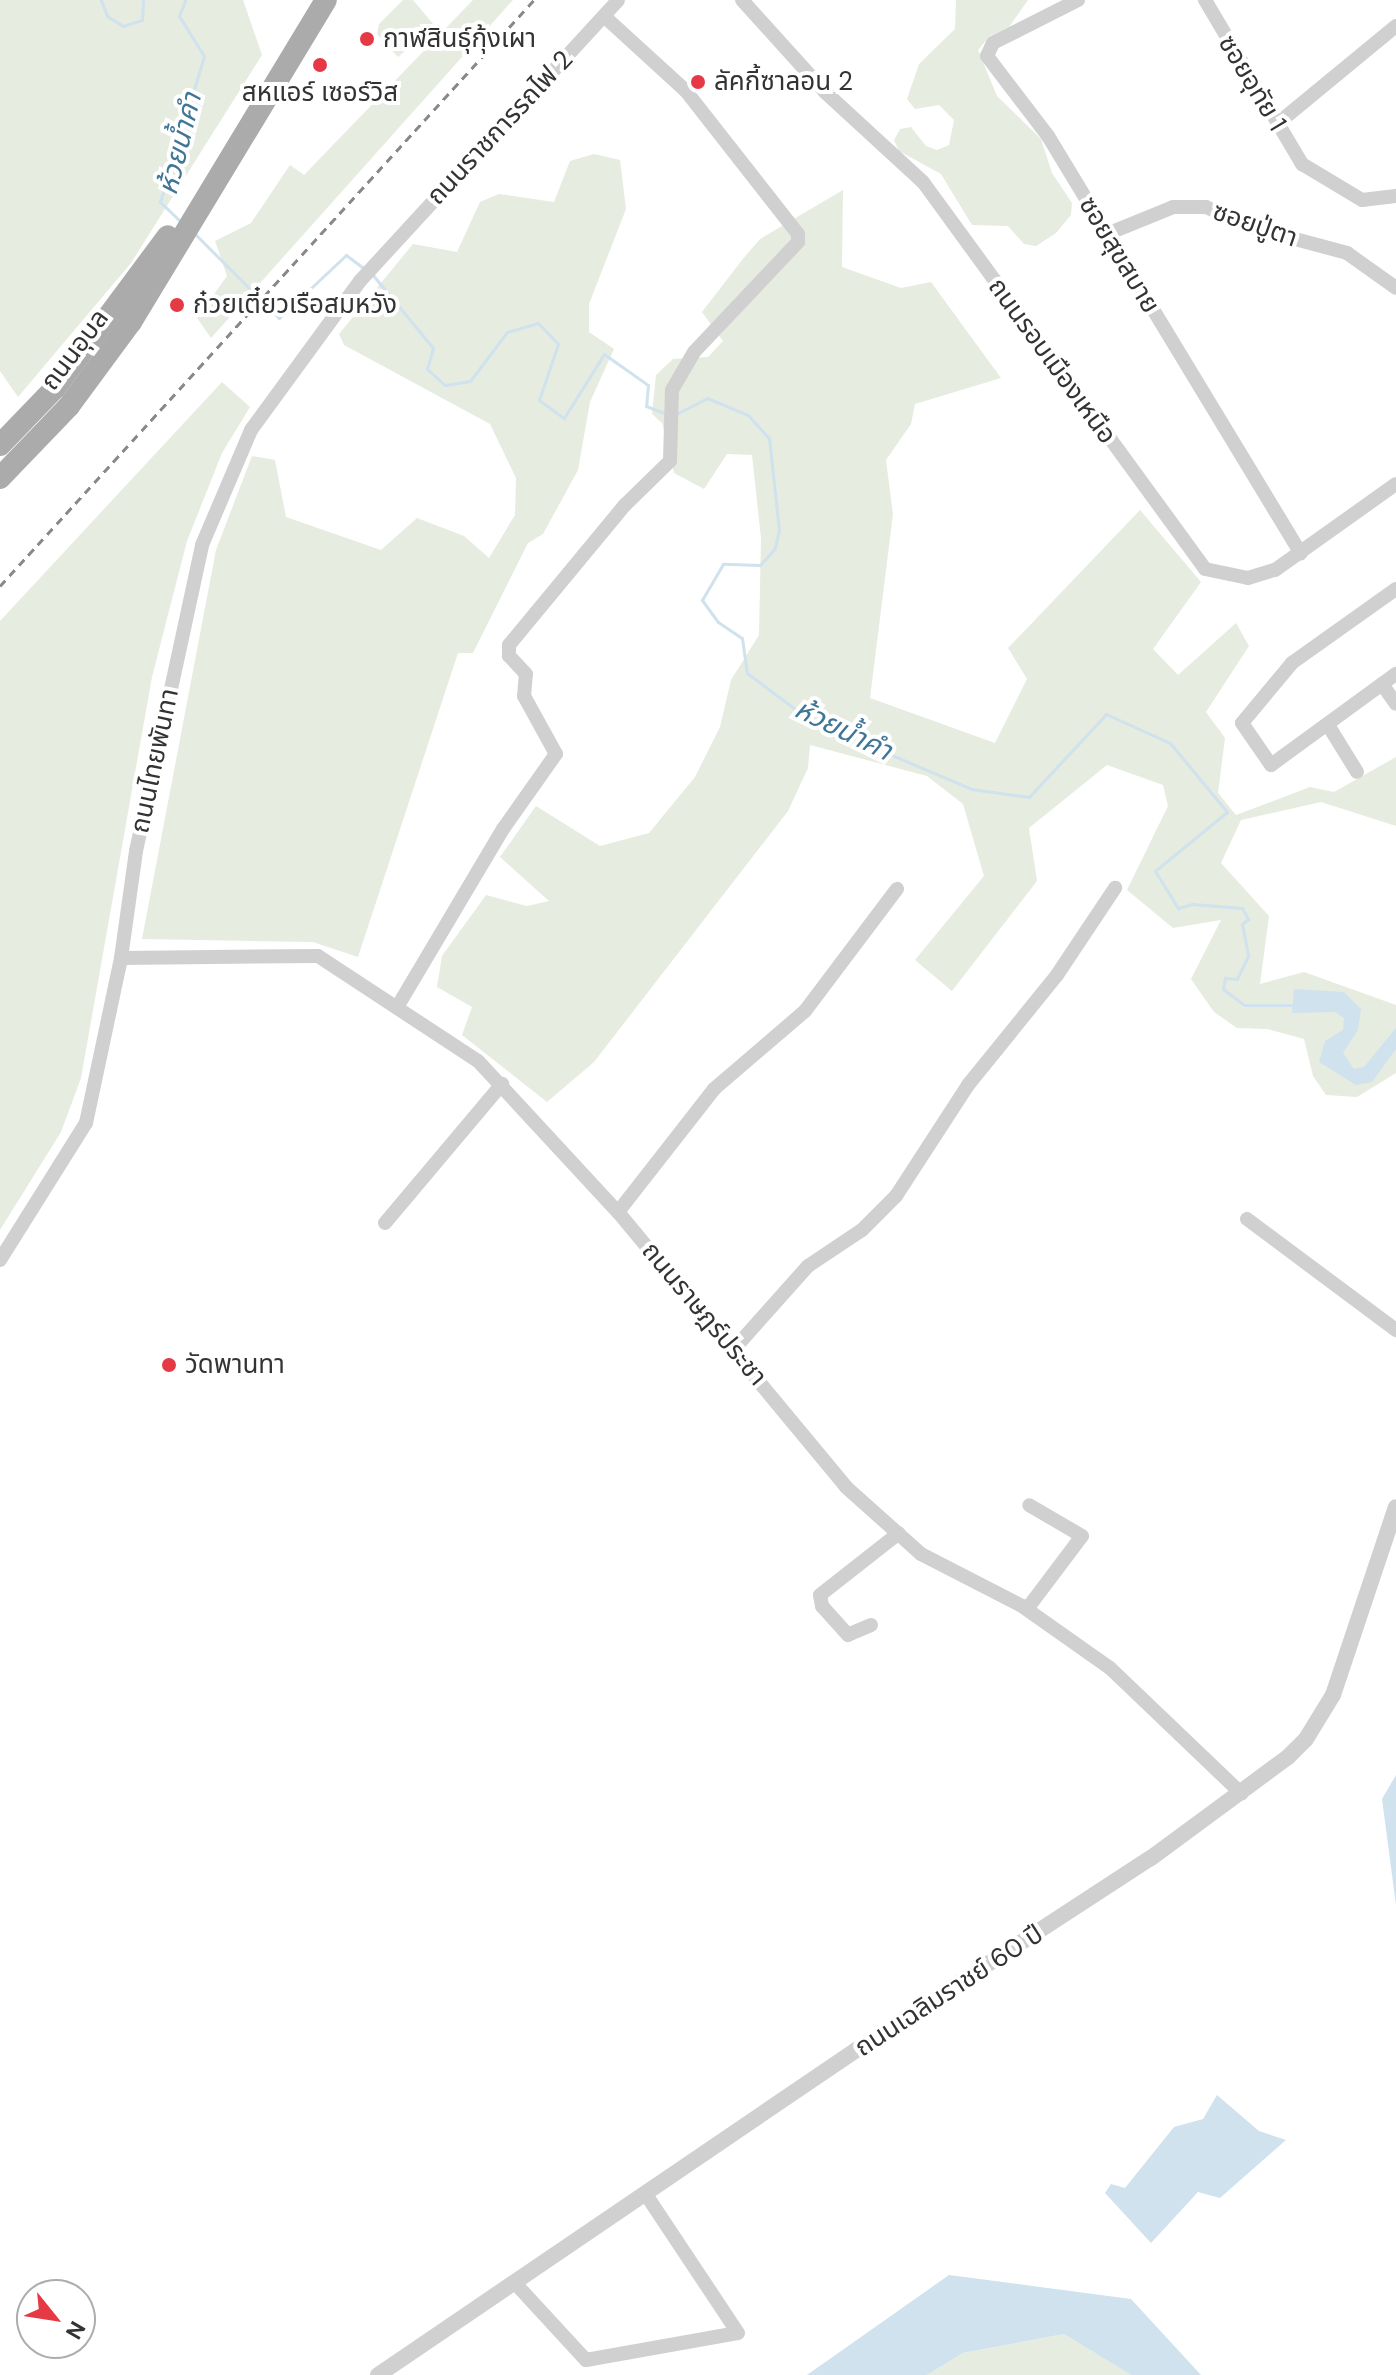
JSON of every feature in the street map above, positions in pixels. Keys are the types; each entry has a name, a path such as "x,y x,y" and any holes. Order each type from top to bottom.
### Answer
{"main road":[{"path":"173,240 326,0"},
{"name":"ถนนอุบล","path":"0,445 55,388 173,240"},
{"name":"ถนนอุบล","path":"0,478 69,406 131,322 173,240"}],"street":[{"name":"ถนนราชการรถไฟ 2","path":"360,281 618,0"},
{"name":"ถนนรอบเมืองเหนือ","path":"742,0 825,92 923,182 1205,569 1248,578 1275,570 1396,484"},
{"name":"ซอยสุขสบาย","path":"1078,0 993,43 987,56 1048,136 1301,553"},
{"name":"ซอยอุทัย 1","path":"1205,0 1302,164 1362,200 1396,196"},
{"path":"399,1004 503,829 556,754 524,696 526,674 509,656 509,645 625,505 657,478 670,461 673,433 671,400 694,352 798,242 798,234 686,91 604,16"},
{"path":"1277,124 1396,26"},
{"name":"ซอยปู่ตา","path":"1107,234 1173,207 1206,207 1247,226 1347,253 1396,288"},
{"name":"ถนนไทยพันทา","path":"0,1260 86,1123 121,958 136,851 202,545 251,430 360,281"},
{"path":"1396,589 1292,663 1242,723 1271,765 1396,674"},
{"path":"1382,684 1396,704"},
{"path":"1328,725 1357,772"},
{"path":"734,1349 808,1266 862,1230 896,1196 968,1085 1057,975 1115,888"},
{"path":"618,1212 714,1089 805,1011 897,889"},
{"name":"ถนนราษฎร์ประชา","path":"121,958 318,956 399,1004 502,1084 618,1212 846,1487 921,1554 1027,1609 1110,1668 1242,1794"},
{"path":"385,1223 502,1084"},
{"path":"1247,1219 1396,1330"},
{"path":"1027,1609 1082,1536 1029,1505"},
{"name":"ถนนเฉลิมราชย์ 60 ปี","path":"378,2375 1242,1794 1306,1739 1333,1695 1396,1507"},
{"path":"871,1625 858,1635 848,1635 822,1606 820,1595 899,1533"},
{"path":"514,2282 586,2360 738,2333 645,2193"}],"shaded area":[{"path":"0,0 243,0 262,55 131,263 18,397 0,371"},
{"path":"403,0 413,0 434,25 398,57 377,34 379,24"},
{"path":"473,0 513,0 211,338 197,318 227,276 215,241 251,223 290,165 304,175"},
{"path":"956,0 1028,0 1009,27 990,36 978,50 997,96 1041,139 1052,173 1072,203 1071,215 1056,233 1036,246 1024,244 1008,226 972,225 941,174 899,151 894,140 900,129 911,127 926,146 937,150 949,145 954,120 939,105 915,109 907,99 919,64 955,29"},
{"path":"594,154 620,160 626,209 589,304 589,332 614,349 590,402 578,470 543,534 528,543 473,653 458,653 358,957 313,942 142,939 216,550 252,456 275,460 286,517 381,550 417,518 464,536 489,558 515,515 516,478 490,424 344,345 339,334 413,244 457,252 480,202 499,194 554,202 570,161"},
{"path":"843,190 842,267 901,288 931,282 1001,378 915,404 911,424 886,460 893,514 870,698 995,743 1027,679 1008,648 1140,510 1201,582 1153,649 1178,675 1236,623 1249,646 1206,712 1225,738 1218,793 1236,815 1310,787 1334,792 1396,757 1396,826 1321,802 1241,820 1221,863 1269,916 1260,984 1304,972 1396,1005 1396,1073 1357,1097 1326,1095 1313,1076 1304,1039 1267,1029 1237,1028 1214,1012 1191,979 1221,920 1173,928 1127,890 1168,806 1163,785 1107,765 1029,828 1037,881 952,991 915,960 984,876 963,804 927,776 810,745 808,768 788,811 594,1062 547,1102 462,1035 472,1007 437,987 442,956 486,895 527,906 549,901 500,857 536,806 600,846 649,833 695,777 720,727 731,680 759,635 761,538 752,455 727,454 704,489 674,473 662,423 652,414 656,375 673,359 708,357 723,341 702,312 742,260 760,239"},
{"path":"222,382 250,407 222,453 187,541 152,677 81,1078 61,1132 0,1230 0,621"},
{"path":"1064,2334 1131,2375 927,2375 963,2353"}],"water":[{"path":"1294,989 1344,992 1361,1009 1358,1030 1343,1053 1354,1069 1364,1067 1396,1028 1396,1049 1372,1082 1356,1085 1319,1062 1325,1041 1343,1030 1344,1018 1335,1012 1292,1013"},
{"path":"1396,1775 1396,1905 1382,1799"},
{"path":"1217,2095 1259,2131 1286,2140 1220,2198 1198,2192 1151,2243 1105,2193 1111,2184 1125,2188 1174,2127 1203,2119"},
{"path":"949,2275 1131,2299 1201,2375 1131,2375 1064,2334 963,2353 927,2375 807,2375"}],"waterway":[{"name":"ห้วยน้ำคำ","path":"101,0 107,16 123,26 142,20 143,0"},
{"name":"ห้วยน้ำคำ","path":"180,221 160,202 204,56 179,16 185,0"},
{"name":"ห้วยน้ำคำ","path":"195,234 279,318 346,255 366,270"},
{"name":"ห้วยน้ำคำ","path":"372,274 433,348 427,369 445,385 470,381 507,332 538,323 558,344 539,400 564,418 604,354 648,385 646,406 667,414"},
{"name":"ห้วยน้ำคำ","path":"678,413 707,398 748,415 769,438 779,530 775,548 760,565 723,564 702,600 718,622 742,638 747,673 811,721 972,789 1029,797 1106,714 1170,743 1227,812 1155,871 1178,908 1192,904 1242,908 1248,919 1242,924 1248,956 1237,979 1225,978 1223,989 1244,1005 1296,1005"}],"railway":[{"path":"0,586 534,0"}],"place":[{"name":"กาฬสินธุ์กุ้งเผา","path":"367,39"},
{"name":"สหแอร์ เซอร์วิส","path":"320,65"},
{"name":"ลัคกี้ซาลอน 2","path":"698,82"},
{"name":"ก๋วยเตี๋ยวเรือสมหวัง","path":"177,305"},
{"name":"วัดพานทา","path":"169,1365"}]}
